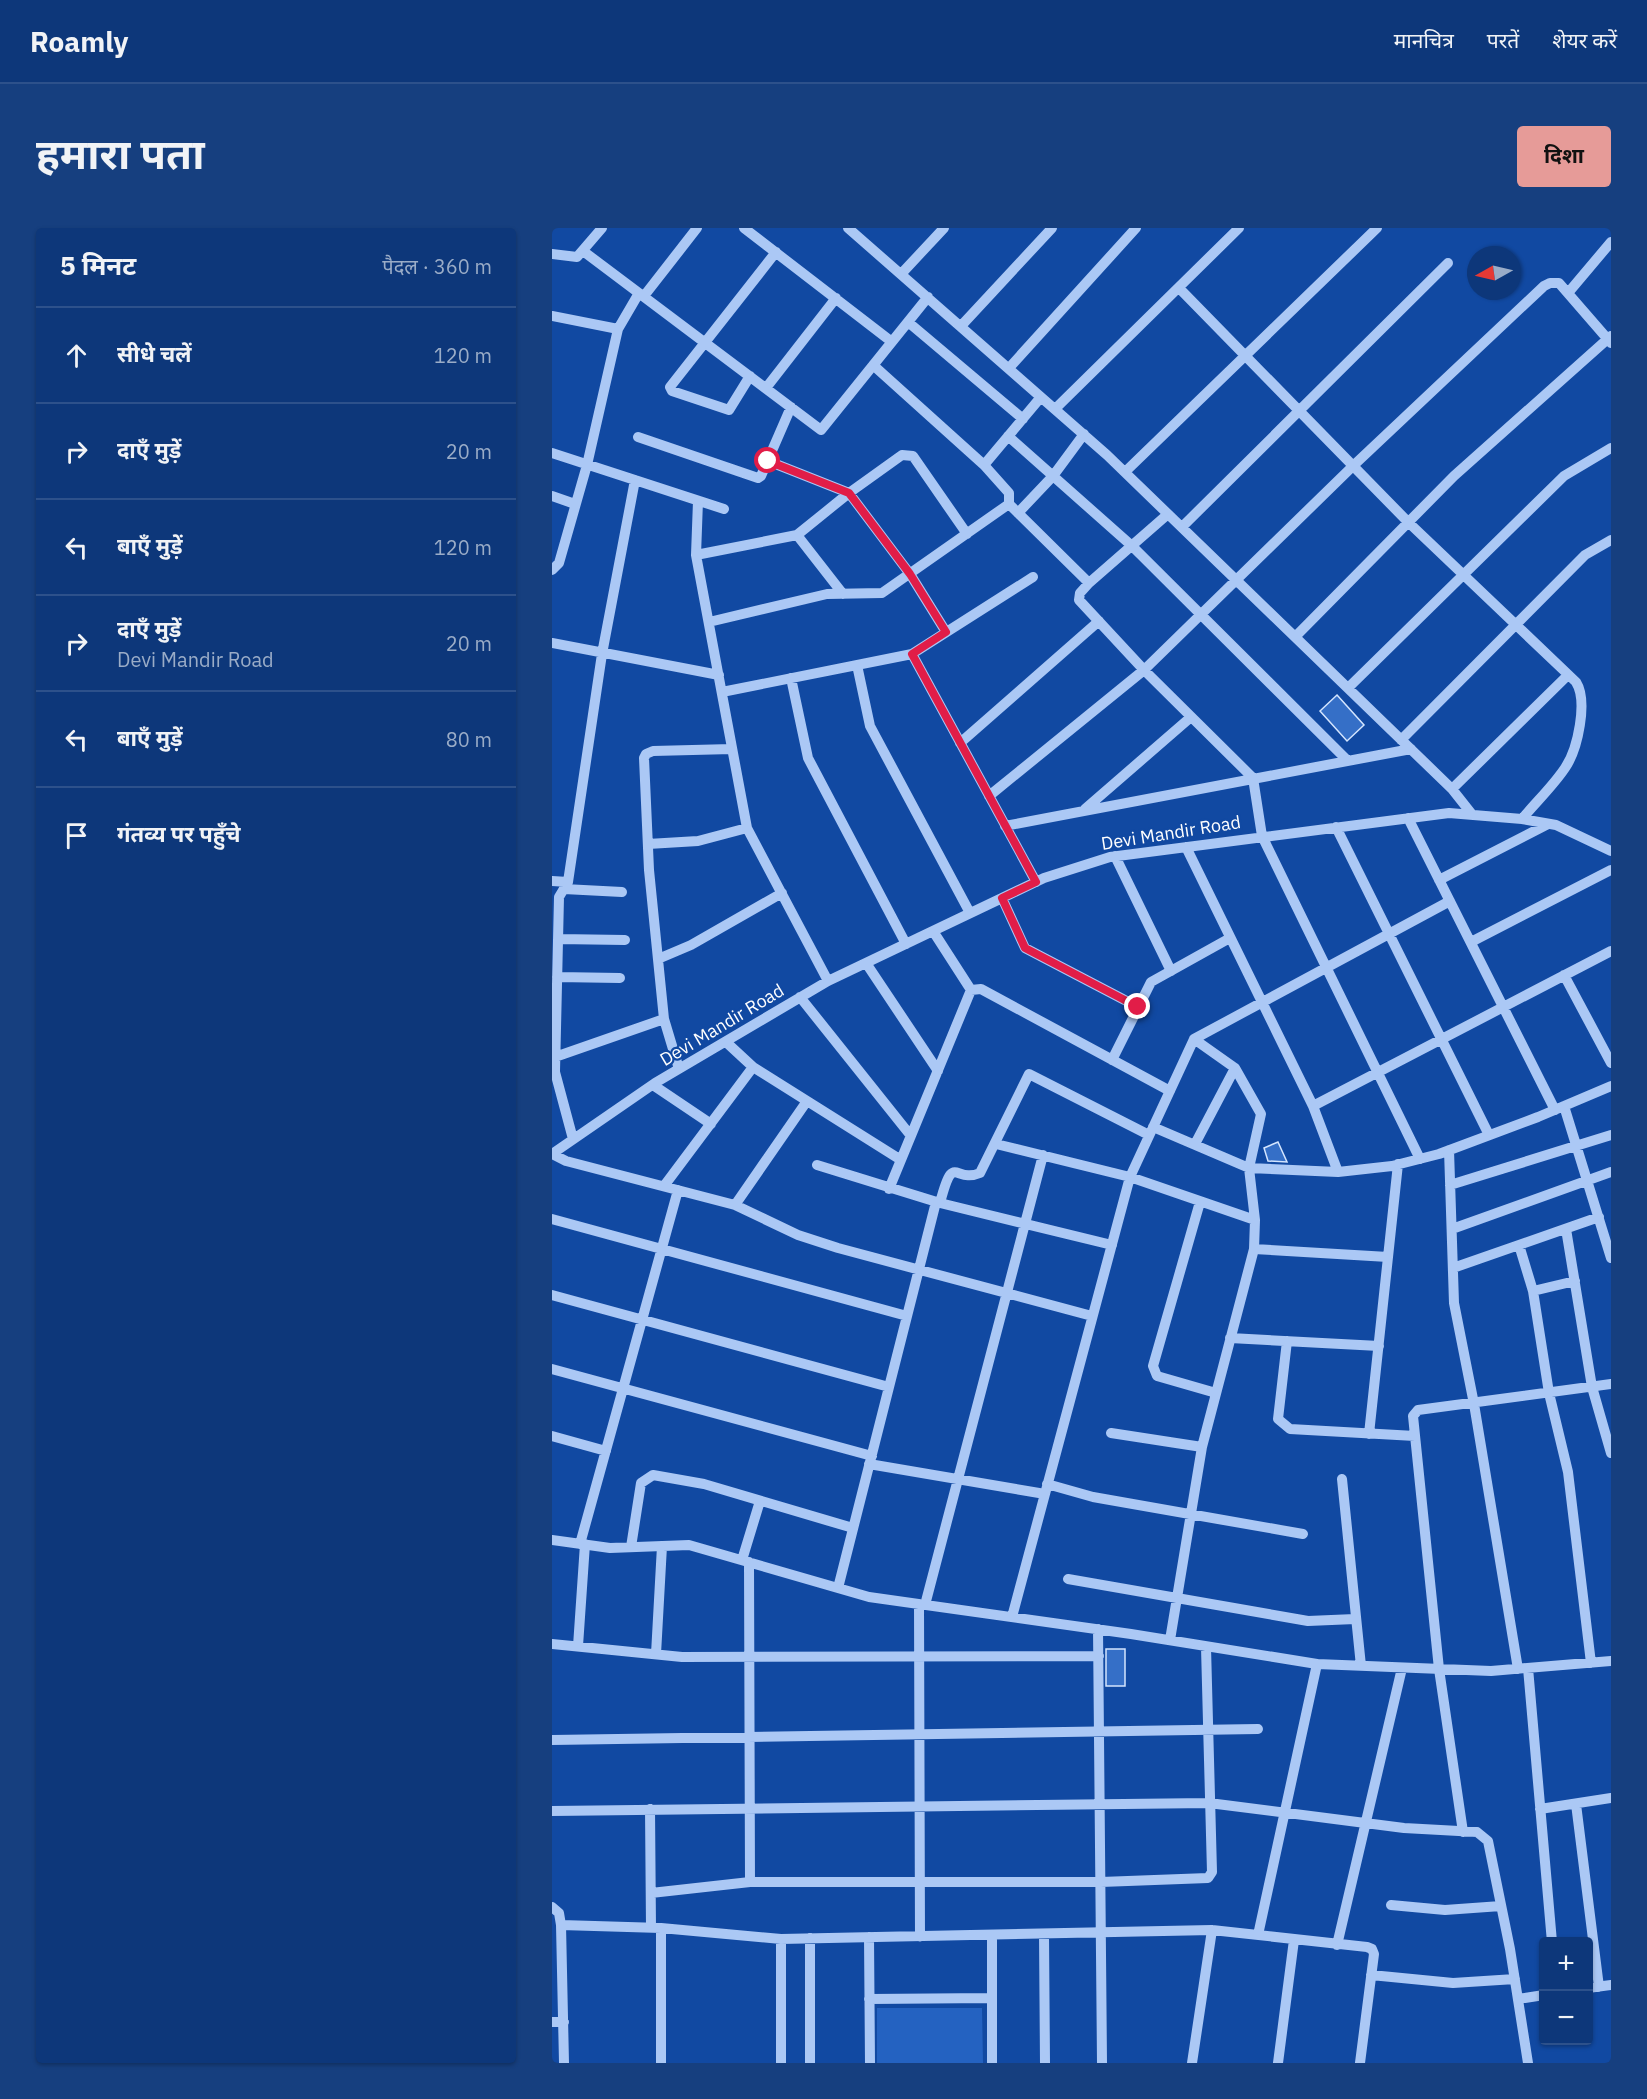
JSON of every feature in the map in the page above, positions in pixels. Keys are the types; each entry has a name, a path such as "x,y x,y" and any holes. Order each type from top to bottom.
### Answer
{"street":[{"path":"552,254 570,258 584,251 602,228"},
{"path":"552,570 559,563 587,465 618,329 641,295 697,228"},
{"path":"744,228 892,342"},
{"path":"848,228 862,232 928,297 1125,472 1452,789 1470,813"},
{"path":"902,273 944,228"},
{"path":"962,326 1052,228"},
{"path":"1009,368 1136,228"},
{"path":"1055,409 1239,228"},
{"path":"1125,472 1377,228"},
{"path":"1568,293 1611,242"},
{"path":"584,251 821,430 928,297"},
{"path":"750,376 729,410 672,391 670,384 776,252"},
{"path":"1182,527 1449,263"},
{"path":"989,796 1144,670 1354,465 1544,286 1555,282 1568,293 1610,340 1454,476 1295,637"},
{"path":"1179,288 1408,522 1576,682 1583,696 1574,748 1566,767 1522,819"},
{"path":"766,388 836,298"},
{"path":"552,316 618,329"},
{"path":"908,322 1023,419"},
{"path":"873,365 984,465 1009,493 1009,504 1089,583"},
{"path":"984,465 1041,397"},
{"path":"638,437 758,478 768,461 791,407"},
{"path":"1018,513 1053,476 1084,434"},
{"path":"1008,436 1132,546 1348,761"},
{"path":"1348,688 1564,476 1611,448"},
{"path":"552,453 724,509"},
{"path":"696,555 797,536 849,493 902,455 913,456 967,534"},
{"path":"768,461 849,493 910,574 946,632"},
{"path":"573,1139 553,1072 559,897 566,885 602,654 635,480"},
{"path":"552,496 576,504"},
{"path":"698,501 696,555 747,828 828,981"},
{"path":"709,622 827,594 882,593 1009,504"},
{"path":"1168,514 1089,583 1080,593 1079,600 1144,670 1253,778 1262,836 1420,1159"},
{"path":"797,536 843,594"},
{"path":"1401,740 1585,555 1611,540"},
{"path":"722,692 912,654 1033,577"},
{"path":"960,743 1099,621"},
{"path":"552,643 718,675"},
{"path":"912,654 1036,882"},
{"path":"857,665 870,726 970,913"},
{"path":"1452,789 1568,675"},
{"path":"791,678 808,758 906,944"},
{"path":"1083,811 1191,717"},
{"path":"679,1069 664,1019 648,844 646,754 653,751 732,749"},
{"path":"1005,826 1411,749"},
{"name":"Devi Mandir Road","path":"552,1154 652,1085 828,981 1036,882 1115,856 1449,813 1470,813 1548,824 1611,851"},
{"path":"1408,818 1503,1006 1559,1108 1576,1145 1610,1251"},
{"path":"1439,880 1548,824"},
{"path":"1336,827 1489,1136"},
{"path":"648,844 698,841 747,828"},
{"path":"1185,847 1313,1106 1338,1172"},
{"path":"1115,856 1171,971"},
{"path":"1471,942 1611,870"},
{"path":"552,881 622,892"},
{"path":"658,959 691,945 782,893"},
{"path":"1002,898 1025,948 1138,1007"},
{"path":"1012,1617 1130,1177 1194,1039 1450,901"},
{"path":"933,931 971,990"},
{"path":"1112,1060 1151,982 1230,938"},
{"path":"558,939 625,940"},
{"path":"1313,1106 1611,951"},
{"path":"866,963 938,1071"},
{"path":"1564,975 1611,1064"},
{"path":"557,977 620,978"},
{"path":"971,990 981,989 1170,1091"},
{"path":"889,1189 971,990"},
{"path":"800,998 911,1136"},
{"path":"555,1057 664,1019"},
{"path":"1170,1640 1202,1447 1254,1249 1255,1220 1249,1168 1261,1114 1235,1068 1194,1039"},
{"path":"726,1042 753,1067 901,1160"},
{"path":"664,1186 753,1067"},
{"path":"1195,1144 1235,1068"},
{"path":"838,1588 919,1269 947,1178 951,1173 956,1172 975,1176 980,1173 1029,1074 1151,1131 1195,1144 1249,1168 1338,1172 1398,1164 1449,1150 1611,1086"},
{"path":"652,1085 711,1124"},
{"path":"735,1205 807,1101"},
{"path":"1450,1185 1611,1135"},
{"path":"996,1144 1130,1177 1255,1220"},
{"path":"1449,1150 1454,1303 1523,1669 1540,1809 1552,1937"},
{"path":"552,1154 566,1161 735,1205 798,1235 1092,1316"},
{"path":"920,1936 919,1656 922,1604 958,1481 1043,1155"},
{"path":"1369,1434 1398,1164"},
{"path":"817,1165 938,1203 1112,1245"},
{"path":"1452,1229 1611,1172"},
{"path":"578,1646 583,1544 623,1387 678,1190"},
{"path":"1200,1202 1153,1366 1157,1377 1216,1393"},
{"path":"1453,1268 1599,1217"},
{"path":"552,1219 661,1251 907,1316"},
{"path":"1566,1228 1592,1387 1611,1453"},
{"path":"1519,1245 1533,1291 1549,1393 1568,1472 1591,1663"},
{"path":"1254,1249 1388,1257"},
{"path":"1533,1291 1575,1281"},
{"path":"552,1295 889,1387"},
{"path":"1230,1338 1379,1346"},
{"path":"1287,1341 1278,1419 1290,1429 1415,1436"},
{"path":"552,1369 623,1387 871,1460 958,1481 1046,1489 1303,1534"},
{"path":"1463,1832 1439,1669 1415,1436 1415,1412 1611,1384"},
{"path":"1111,1433 1202,1447"},
{"path":"552,1436 606,1451"},
{"path":"631,1547 641,1483 653,1475 704,1484 853,1528"},
{"path":"1342,1479 1361,1666"},
{"path":"750,1882 749,1656 745,1561 760,1501"},
{"path":"552,1540 631,1547 689,1545 869,1597 1098,1629 1317,1664 1439,1669 1523,1669 1611,1661"},
{"path":"656,1654 662,1546"},
{"path":"1068,1579 1308,1621 1355,1619"},
{"path":"1098,1629 1102,2063"},
{"path":"552,1644 656,1654 1099,1656"},
{"path":"651,1893 750,1882 1101,1882 1208,1878 1212,1872 1206,1647"},
{"path":"1258,1935 1317,1664"},
{"path":"1337,1945 1402,1668"},
{"path":"552,1740 750,1735 1258,1729"},
{"path":"1540,1809 1611,1798"},
{"path":"552,1811 1209,1803 1364,1823 1477,1832 1488,1841 1515,1979 1528,2063"},
{"path":"1576,1804 1594,1988 1611,1985"},
{"path":"650,1809 651,1893 656,1928 661,2063"},
{"path":"1391,1905 1445,1910 1501,1906"},
{"path":"552,1907 560,1914 561,1925 564,2063"},
{"path":"561,1925 656,1928 781,1939 1212,1930 1372,1949 1374,1954 1360,2063"},
{"path":"1192,2063 1212,1930"},
{"path":"992,1935 993,2063"},
{"path":"1044,1935 1045,2063"},
{"path":"869,1937 870,2063"},
{"path":"810,1938 810,2063"},
{"path":"781,1939 781,2063"},
{"path":"1278,2063 1294,1940"},
{"path":"1371,1975 1453,1983 1515,1979"},
{"path":"1518,1999 1539,1996"},
{"path":"869,1999 992,1998"},
{"path":"552,2022 564,2022"}],"shaded area":[{"path":"877,2008 982,2008 983,2063 877,2063"}],"building":[{"path":"1337,695 1364,725 1347,741 1320,711"},
{"path":"1278,1142 1287,1162 1268,1161 1264,1148"},
{"path":"1106,1649 1125,1649 1125,1686 1106,1686"}],"route":[{"path":"768,461 849,493 910,574 946,632 912,654 1036,882 1002,898 1025,948 1138,1007"}]}
